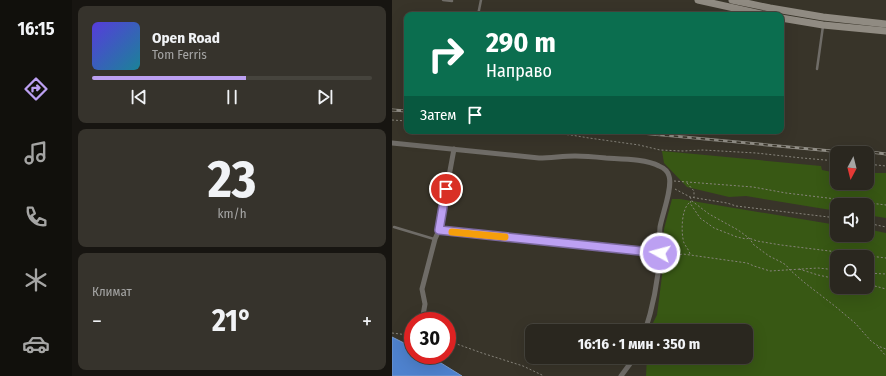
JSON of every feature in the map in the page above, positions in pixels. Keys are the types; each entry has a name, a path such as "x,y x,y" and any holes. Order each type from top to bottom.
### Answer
{"main road":[{"path":"698,0 752,12"},
{"path":"732,0 824,17 886,24"},
{"path":"784,18 823,25 886,31"}],"street":[{"path":"392,143 539,158 575,156 630,160 652,163 660,166 666,171 670,180 670,187 660,228 660,253 654,299 647,324"},
{"path":"424,312 425,304 422,289 435,239 439,230 454,149"},
{"path":"439,230 660,253"},
{"path":"621,376 630,364"}],"lane":[{"path":"443,0 452,1"},
{"path":"478,12 480,0"},
{"path":"817,69 823,25"},
{"path":"394,227 435,239"}],"path":[{"path":"392,120 404,121"},
{"path":"560,134 639,145 660,150 703,150 756,153 830,160"},
{"path":"874,165 886,166"},
{"path":"670,180 753,187 786,193 886,205"},
{"path":"687,182 694,191 694,198"},
{"path":"670,187 690,197 727,203 736,206 830,217"},
{"path":"690,197 692,201 709,214 738,230 749,238 757,241 886,258"},
{"path":"690,255 682,236 682,228 685,209 692,201"},
{"path":"690,203 700,218 714,228 737,237 746,239 749,238"},
{"path":"874,224 886,227"},
{"path":"749,238 754,245 769,256 781,262 855,323 871,341 886,349"},
{"path":"660,253 664,253 670,257 690,255 747,263 770,271 818,268 830,269"},
{"path":"798,269 818,276 830,278"},
{"path":"874,273 886,274"},
{"path":"874,286 886,289"},
{"path":"392,333 404,334"},
{"path":"456,344 523,366 544,376"},
{"path":"878,346 886,356"}],"green space":[{"path":"662,151 821,166 822,170 830,172 830,190 874,190 874,173 886,173 886,218 874,216 874,198 830,198 830,210 746,196 729,197 687,187 664,163"},
{"path":"672,199 680,199 830,224 830,242 874,242 874,230 886,233 886,376 646,376 647,364 753,364 753,324 652,324 657,315 664,260 664,229"}],"water":[{"path":"392,337 404,343 404,364 443,364 462,376 392,376"}],"railway":[{"path":"392,110 404,111"},
{"path":"652,134 830,151"},
{"path":"874,152 886,154"}],"slow traffic":[{"path":"452,232 505,237"}],"route":[{"path":"446,189 439,230 660,253"}]}
